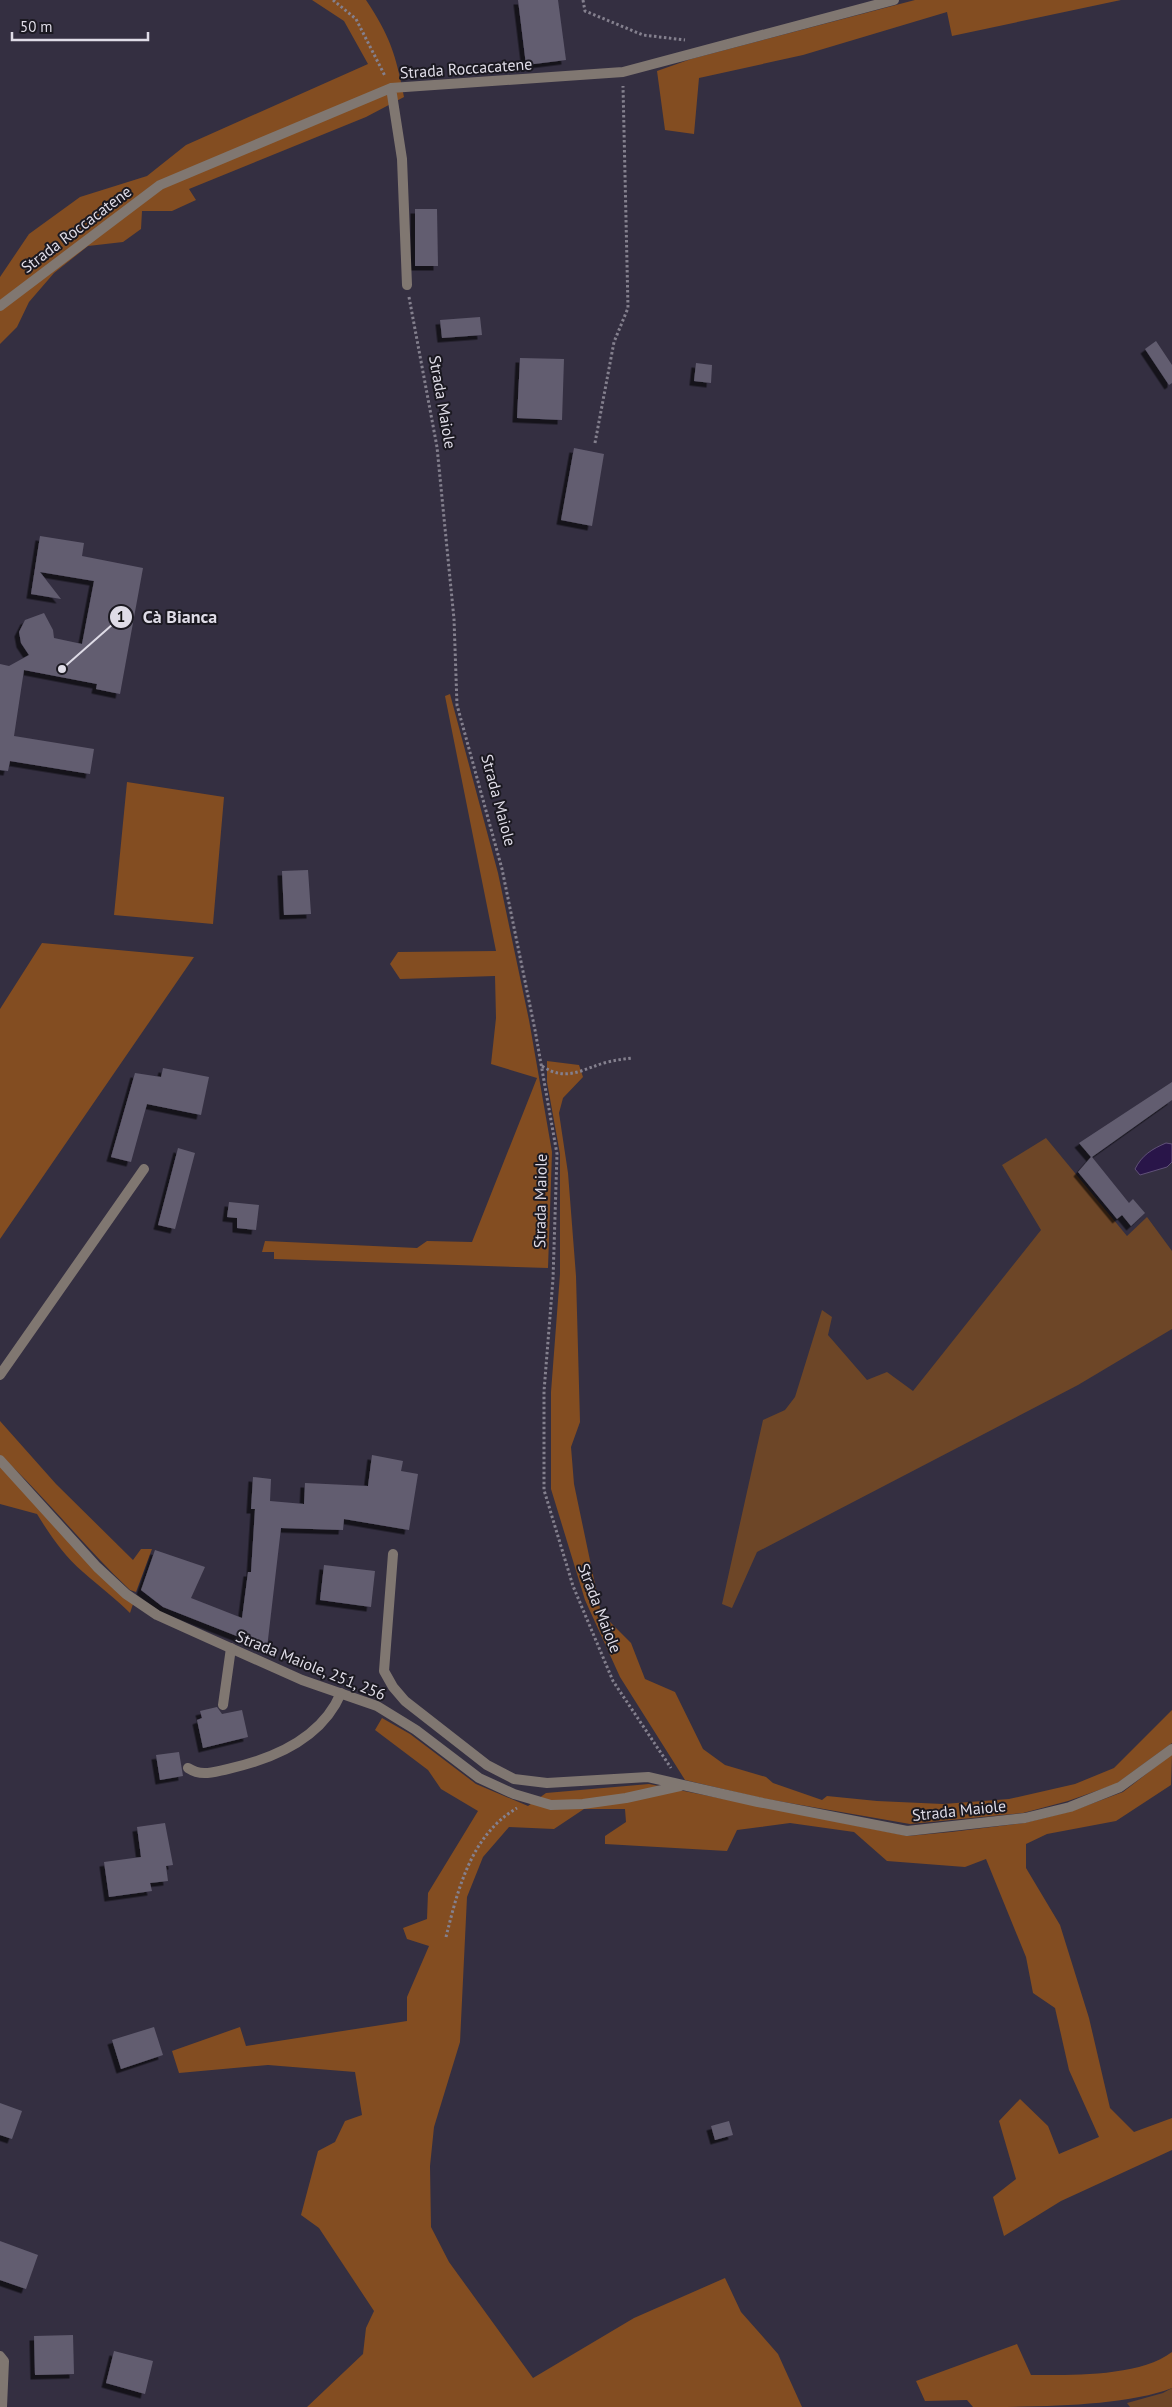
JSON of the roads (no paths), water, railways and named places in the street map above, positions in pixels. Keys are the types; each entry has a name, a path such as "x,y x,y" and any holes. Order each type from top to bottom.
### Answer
{"street":[{"name":"Strada Roccacatene","path":"0,306 160,185 391,88 623,72 894,0"},
{"path":"391,88 402,159 407,286"},
{"path":"0,1375 144,1169"},
{"name":"Strada Maiole, 251, 256","path":"0,1460 98,1567 126,1594 158,1615 302,1680 377,1706 416,1730 478,1778 550,1805 583,1804 626,1798 683,1785"},
{"path":"393,1554 384,1671 393,1688 405,1701 487,1765 514,1778 547,1784 648,1776 683,1785"},
{"path":"223,1705 231,1648"},
{"path":"188,1768 203,1775 274,1757 298,1743 320,1723 337,1704 341,1693"},
{"name":"Strada Maiole","path":"683,1785 907,1831 1025,1818 1070,1806 1120,1787 1172,1749"},
{"path":"0,2356 4,2361 2,2407"}],"place":[{"name":"Cà Bianca","path":"62,669"}]}
